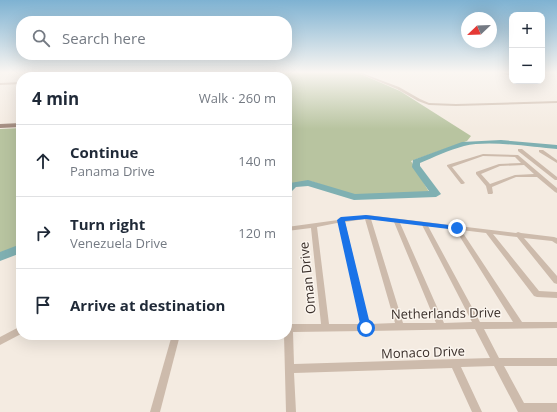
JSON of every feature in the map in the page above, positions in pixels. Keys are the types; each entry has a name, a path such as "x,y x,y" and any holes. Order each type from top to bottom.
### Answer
{"main road":[{"path":"0,126 16,125"}],"street":[{"path":"404,91 430,104 456,105 557,102"},
{"path":"520,150 557,179"},
{"path":"541,151 557,162"},
{"path":"463,183 449,166 483,155 516,156 557,191"},
{"path":"490,193 489,186 478,173 499,164 526,164"},
{"path":"489,186 515,176 539,175"},
{"path":"366,217 400,326"},
{"path":"292,228 366,217 518,234 555,240"},
{"path":"341,220 366,328"},
{"path":"396,220 440,326"},
{"path":"424,224 522,410 557,408"},
{"name":"Oman Drive","path":"314,226 325,328"},
{"path":"457,228 520,324"},
{"path":"488,231 537,294 557,295"},
{"path":"518,234 557,281"},
{"name":"Netherlands Drive","path":"292,328 366,328 520,324 557,325"},
{"path":"0,341 16,333"},
{"path":"156,412 175,340"},
{"path":"288,340 291,412"},
{"name":"Monaco Drive","path":"289,369 496,362 557,362"},
{"path":"455,364 477,412"}],"green space":[{"path":"292,91 400,91 471,136 467,141 411,161 429,192 354,195 310,181 292,184"},
{"path":"16,128 16,249 0,255 0,129"}],"waterway":[{"path":"292,186 308,183 354,197 436,194 416,167 416,162 442,151 462,144 479,142 557,147"},
{"path":"0,257 16,250"}],"route":[{"path":"366,328 341,220 366,217 457,228"}]}
